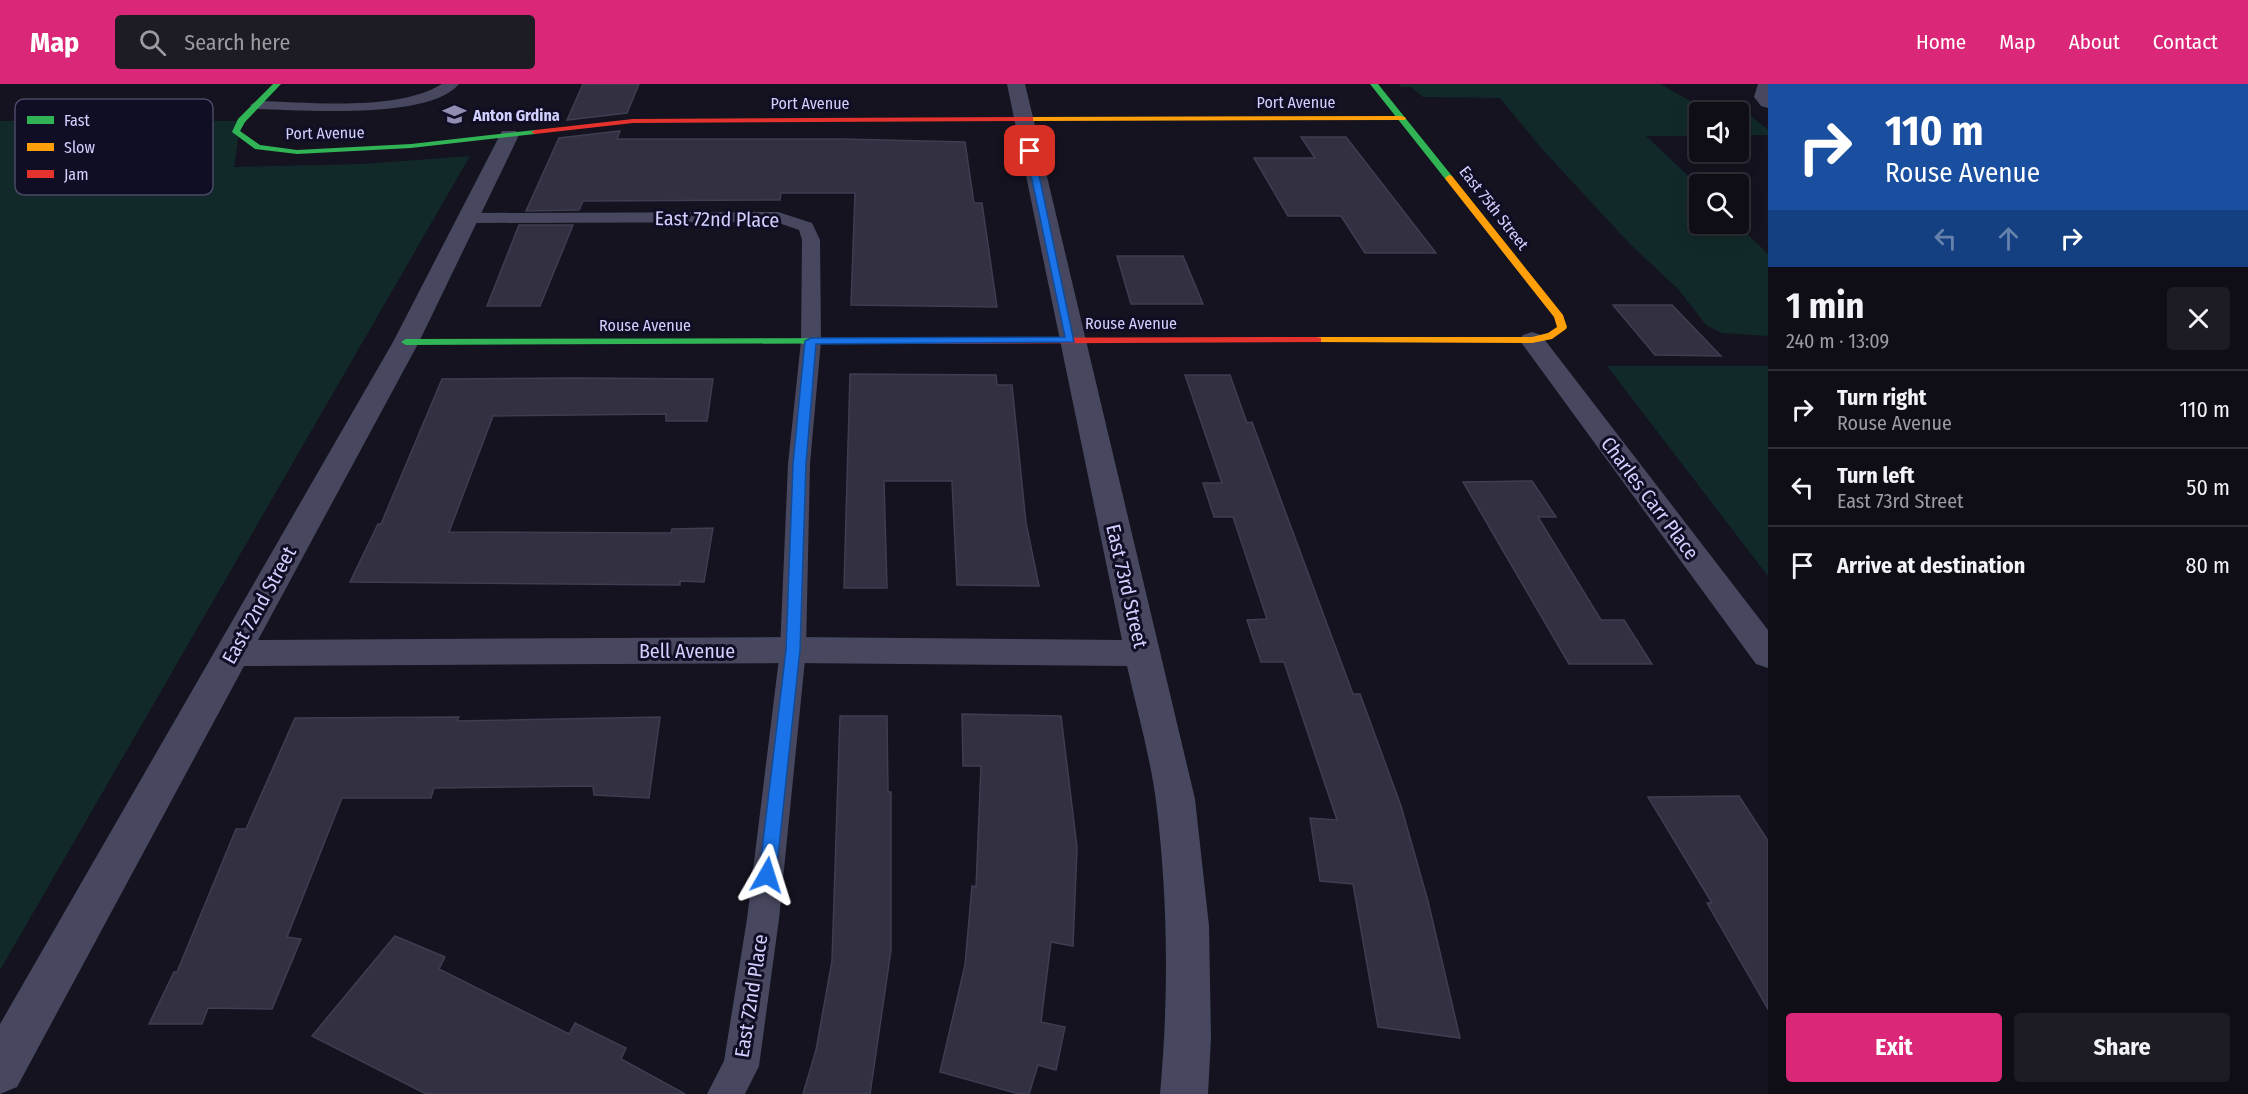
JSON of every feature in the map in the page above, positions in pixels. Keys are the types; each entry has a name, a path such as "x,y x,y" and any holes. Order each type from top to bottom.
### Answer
{"street":[{"path":"257,105 277,84"},
{"name":"East 73rd Street","path":"1016,84 1071,340 1175,799 1188,926 1188,1038 1184,1094"},
{"name":"East 75th Street","path":"1374,84 1559,317 1562,327 1558,333 1549,338 1532,340"},
{"path":"1767,84 1763,97 1768,102"},
{"name":"Port Avenue","path":"257,105 241,121 236,132 243,140 258,147 275,150 360,150 633,121 1402,118"},
{"name":"East 72nd Street","path":"0,1070 406,342 470,218 509,135"},
{"name":"Rouse Avenue","path":"406,342 1532,340"},
{"name":"Charles Carr Place","path":"1532,340 1768,655"},
{"name":"Bell Avenue","path":"231,653 793,650 1143,653"}],"lane":[{"path":"257,105 420,100 445,92 453,84"},
{"path":"347,104 358,91"},
{"name":"East 72nd Place","path":"470,218 778,217 806,227 811,240 811,341 800,464 793,650 763,919 741,1066 725,1094"}],"green space":[{"path":"1399,84 1660,84 1692,102 1689,102 1689,136 1646,136 1689,177 1689,234 1747,234 1768,254 1768,336 1722,333 1706,325 1679,290 1630,244 1543,150 1500,98 1423,97 1411,87 1401,87"},
{"path":"1749,115 1768,130 1768,135 1749,135"},
{"path":"0,121 15,121 15,195 213,195 213,121 241,121 234,167 363,164 470,156 0,970"},
{"path":"1607,366 1768,366 1768,576"}],"building":[{"path":"583,84 639,84 627,113 567,120"},
{"path":"620,131 617,139 843,139 965,142 974,203 982,203 997,307 851,305 855,193 781,193 780,200 583,201 579,210 526,211 559,138"},
{"path":"1301,137 1346,137 1436,253 1365,253 1341,216 1288,216 1254,158 1315,158"},
{"path":"519,225 573,225 540,306 487,306"},
{"path":"1117,256 1183,256 1203,304 1131,304"},
{"path":"1613,305 1672,305 1721,356 1655,355"},
{"path":"850,374 996,375 997,385 1012,385 1026,523 1039,586 957,585 952,481 884,481 887,588 844,588"},
{"path":"1185,375 1230,375 1247,423 1252,422 1353,694 1360,694 1401,806 1428,901 1460,1038 1378,1027 1353,884 1320,881 1310,818 1337,820 1284,662 1261,662 1247,620 1267,619 1233,517 1214,517 1203,483 1222,483"},
{"path":"442,379 713,379 707,421 666,421 666,414 493,416 449,532 671,533 672,529 713,528 704,582 680,581 680,585 350,582 378,524 381,524"},
{"path":"1532,481 1556,517 1538,517 1601,620 1624,620 1652,664 1569,664 1463,482"},
{"path":"962,714 1061,716 1077,847 1073,946 1051,942 1041,1022 1065,1027 1056,1070 1038,1065 1029,1094 1019,1094 940,1072 965,965 972,886 976,887 981,766 963,766"},
{"path":"840,716 887,716 888,792 891,792 891,950 870,1094 803,1094 816,1050 832,961"},
{"path":"459,717 457,721 660,717 649,798 594,795 593,786 434,788 431,798 342,798 287,937 301,939 272,1009 208,1008 202,1024 149,1024 174,972 177,972 236,829 246,829 295,718"},
{"path":"1739,796 1768,841 1768,1009 1707,903 1712,903 1648,797"},
{"path":"395,936 445,957 439,969 569,1034 575,1023 626,1048 621,1059 685,1094 426,1094 312,1036"}],"traffic: fast":[{"path":"277,84 241,121 236,132 258,147 297,152 411,146 535,132"},
{"path":"1374,84 1449,178"},
{"path":"406,342 922,341"}],"traffic: slow":[{"path":"1030,119 1402,118"},
{"path":"1317,340 1532,340 1552,335 1562,327 1559,317 1449,178"}],"traffic: jam":[{"path":"535,132 633,121 1030,119"},
{"path":"922,341 1317,340"}],"place":[{"name":"Anton Grdina","path":"455,115"}],"route":[{"path":"767,875 793,650 800,464 811,341 1071,340 1030,151"}]}
